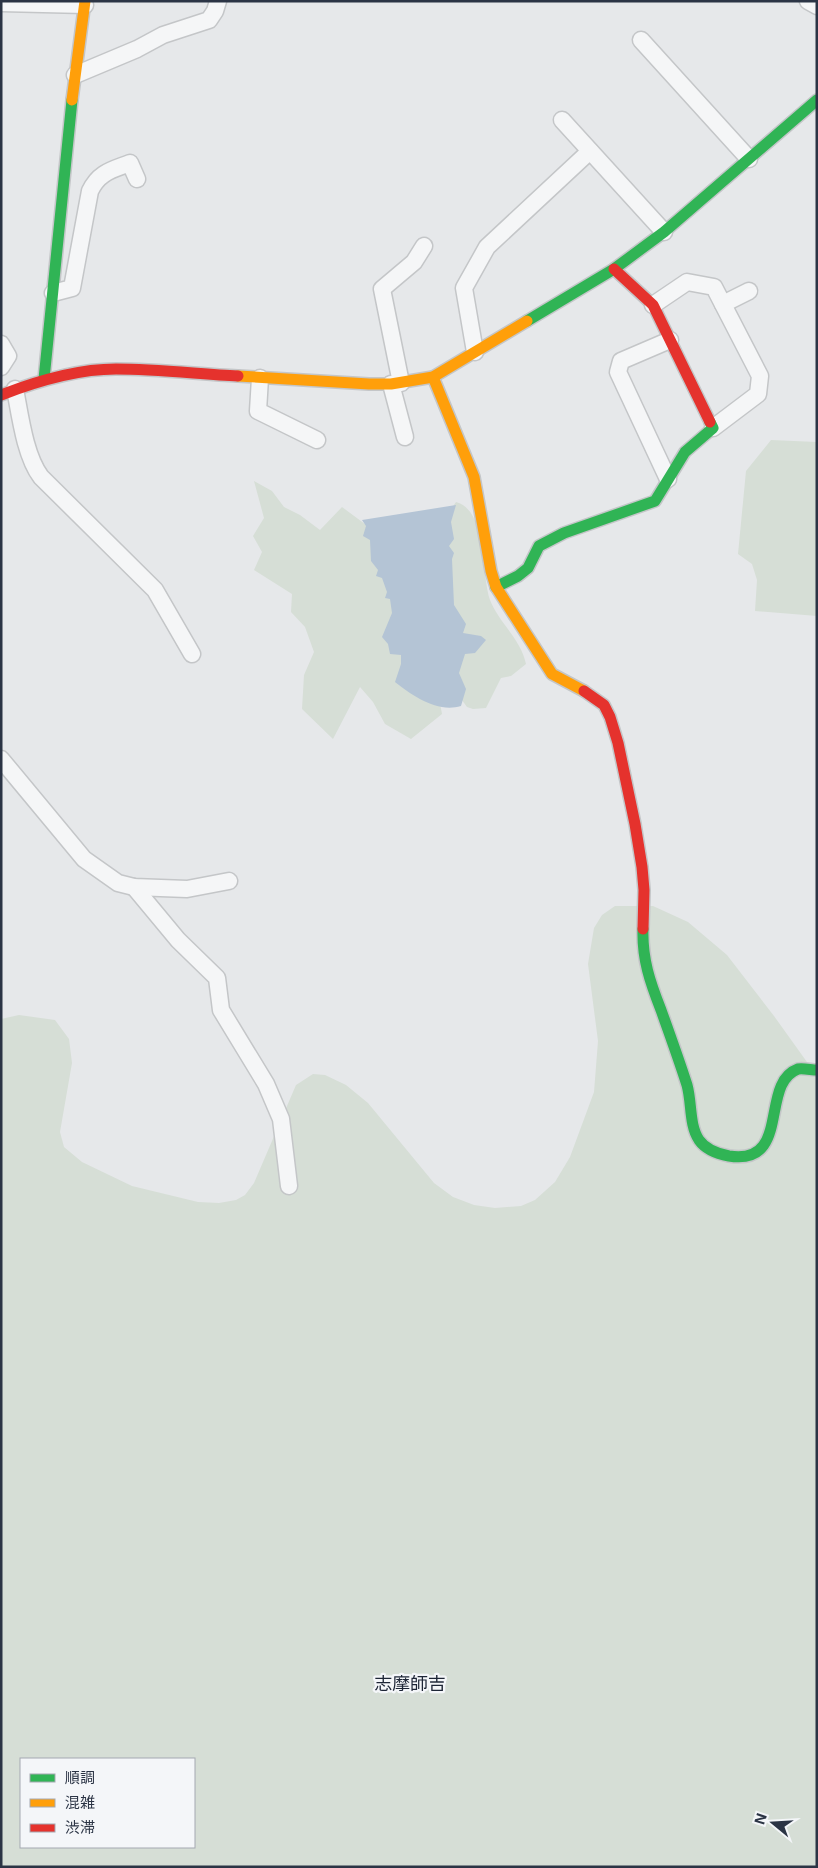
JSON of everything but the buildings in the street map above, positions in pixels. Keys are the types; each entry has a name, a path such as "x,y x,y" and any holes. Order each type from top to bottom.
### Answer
{"street":[{"path":"75,75 137,49 163,35 210,20 218,1"},
{"path":"808,1 817,6"},
{"path":"1,3 85,3 75,75 44,379"},
{"path":"641,40 749,160"},
{"path":"192,654 155,590 33,467 19,415 8,392 44,379 88,371 115,369 260,378 396,383 433,377 614,269 664,232 817,100"},
{"path":"562,120 664,232"},
{"path":"475,352 464,288 487,247 590,151"},
{"path":"53,293 72,288 90,191 95,181 101,174 130,163 137,179"},
{"path":"405,437 382,290 414,262 424,246"},
{"path":"614,269 653,305 713,428"},
{"path":"496,587 524,572 535,561 540,546 564,533 655,501 685,452 758,394 760,376 714,287 687,282 653,305"},
{"path":"723,304 749,292"},
{"path":"668,479 618,372 621,361 670,340"},
{"path":"1,344 8,356 1,367"},
{"path":"433,377 474,477 491,571 496,587 552,674 559,681 594,697 604,705 618,740 641,858 644,885 643,951 646,967 689,1093 694,1126 703,1145 722,1156 746,1158 759,1153 766,1143 785,1079 796,1070 809,1068 817,1070"},
{"path":"260,378 258,411 317,440"},
{"path":"1,759 84,859 118,883 134,887 187,888 229,881"},
{"path":"134,887 178,940 217,978 221,1010 266,1084 280,1119 289,1186"}],"shaded area":[{"path":"771,440 817,442 817,616 755,611 757,580 752,564 738,554 746,471"},
{"path":"254,481 272,491 284,507 300,515 320,530 342,507 373,530 439,698 442,714 411,739 385,724 373,702 360,687 333,739 302,709 304,675 314,652 305,627 291,612 292,594 254,570 262,552 253,536 264,518"},
{"path":"456,502 466,508 474,517 482,545 490,600 520,647 526,664 511,676 501,678 486,708 473,709 467,707 459,696 459,633 447,577 449,512"},
{"path":"615,906 653,906 688,922 727,955 817,1076 817,1867 1,1867 1,1019 19,1015 55,1020 69,1039 72,1063 60,1132 64,1147 82,1162 132,1186 198,1202 219,1203 236,1200 245,1195 254,1183 296,1085 313,1074 325,1075 346,1085 368,1103 434,1183 453,1197 474,1205 495,1208 521,1206 535,1200 555,1182 570,1157 594,1092 598,1041 588,964 594,928 602,915"}],"water":[{"path":"456,505 451,522 454,539 449,546 454,553 452,559 454,605 466,624 463,633 481,636 486,640 475,653 465,654 459,673 466,689 461,706 452,708 434,705 417,698 395,682 401,664 401,655 390,654 388,644 382,637 392,613 390,599 385,598 387,592 382,578 376,576 378,570 371,561 370,540 363,536 366,526 362,520"}],"traffic: fast":[{"path":"44,379 72,100"},
{"path":"527,321 614,269 664,232 817,100"},
{"path":"496,587 518,576 528,568 539,546 564,533 655,501 685,452 713,428 710,422"},
{"path":"643,929 645,960 650,980 687,1085 694,1128 699,1140 705,1146 717,1153 729,1156 748,1156 761,1149 768,1137 780,1090 786,1077 798,1069 817,1070"}],"traffic: slow":[{"path":"72,100 85,1"},
{"path":"238,376 369,384 391,384 433,377 527,321"},
{"path":"433,377 474,477 491,571 496,587 552,674 584,691"}],"traffic: jam":[{"path":"614,269 653,305 710,422"},
{"path":"1,395 57,377 87,371 116,369 147,370 238,376"},
{"path":"584,691 604,705 618,743 642,867 644,890 643,929"}],"district":[{"name":"志摩師吉","path":"410,1684"}]}
